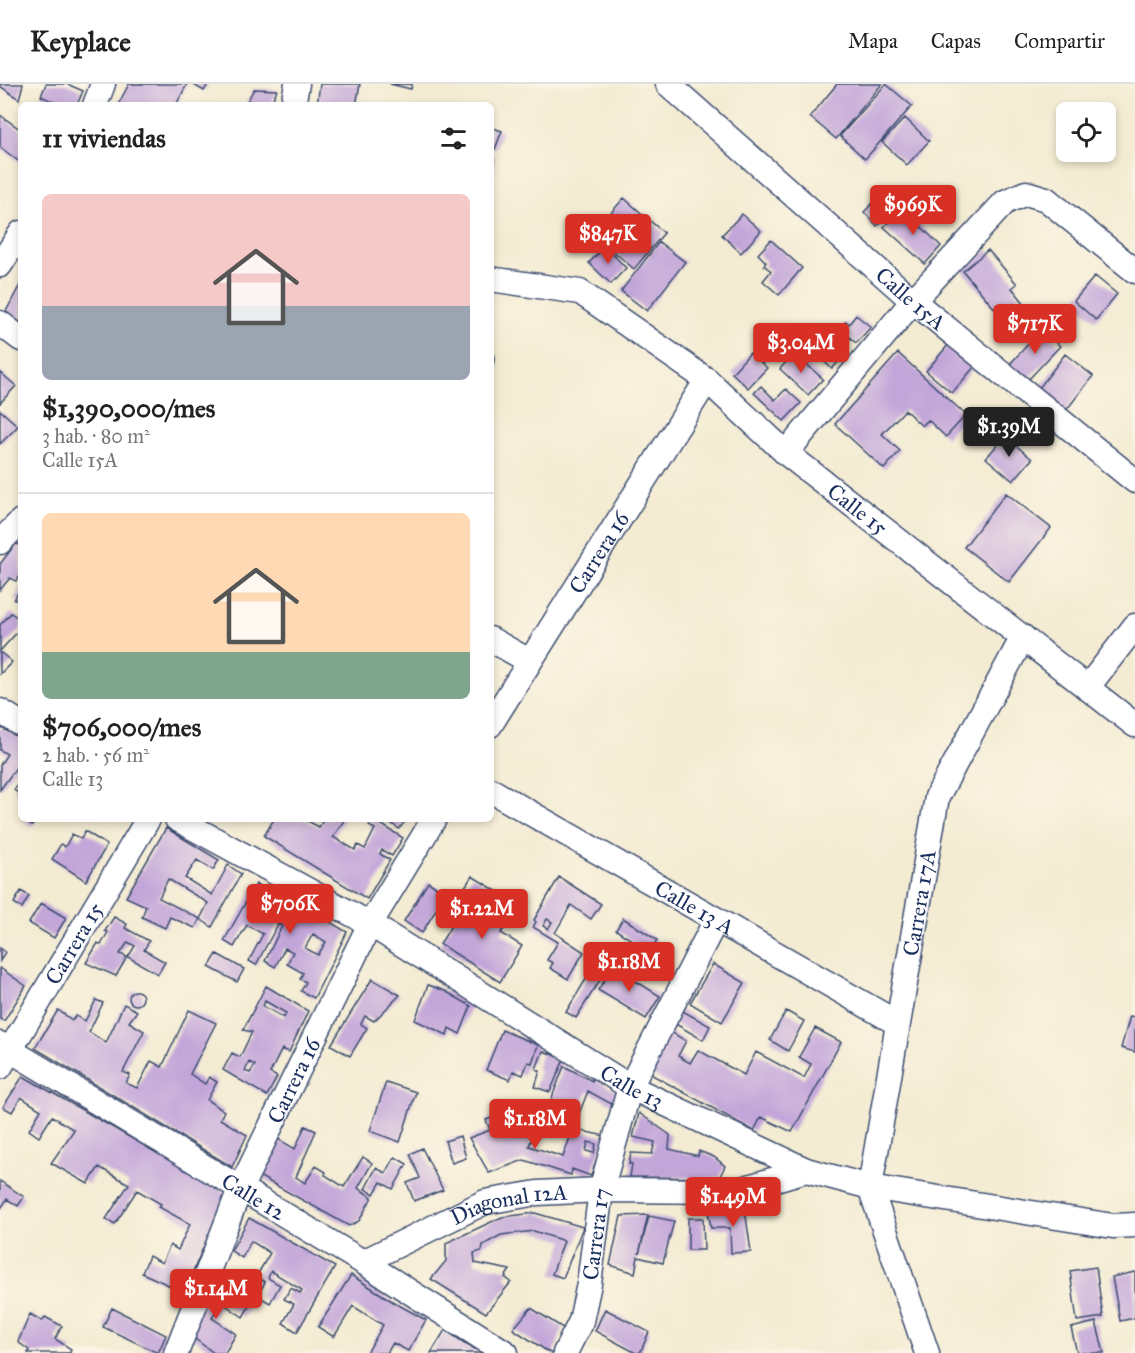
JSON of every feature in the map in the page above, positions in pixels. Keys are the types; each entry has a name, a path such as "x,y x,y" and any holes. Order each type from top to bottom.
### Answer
{"street":[{"path":"96,102 103,84"},
{"path":"294,102 297,84"},
{"name":"Calle 15A","path":"668,84 913,301 1135,482"},
{"path":"786,453 913,301 1005,202 1026,193 1046,199 1135,271"},
{"path":"0,265 18,238"},
{"name":"Calle 15","path":"494,280 580,292 707,380 786,453 1135,725"},
{"path":"0,323 18,337"},
{"name":"Carrera 16","path":"494,718 707,380"},
{"path":"0,542 18,525"},
{"path":"1087,688 1135,626"},
{"name":"Carrera 17A","path":"870,1187 937,797 1023,638"},
{"path":"494,641 529,661"},
{"path":"0,711 18,722"},
{"name":"Calle 13 A","path":"494,792 897,1023"},
{"name":"Carrera 15","path":"3,1054 146,822"},
{"name":"Calle 13","path":"183,822 370,924 630,1087 806,1170 870,1187 1113,1226 1135,1225"},
{"name":"Carrera 16","path":"177,1353 240,1189 370,924 432,822"},
{"name":"Carrera 17","path":"566,1353 581,1321 589,1284 601,1190 630,1087 716,920"},
{"name":"Calle 12","path":"3,1054 363,1262 506,1353"},
{"name":"Diagonal 12A","path":"363,1262 485,1202 537,1193 601,1190 735,1191 806,1170"},
{"path":"870,1187 927,1353"}],"building":[{"path":"0,84 23,84 19,99 0,86"},
{"path":"46,84 67,84 83,91 78,102 54,102 41,96"},
{"path":"129,84 187,84 178,102 120,102"},
{"path":"192,84 208,84 204,91"},
{"path":"320,84 360,84 357,102 317,102"},
{"path":"390,84 412,84 411,89"},
{"path":"837,84 882,84 836,139 810,117"},
{"path":"886,84 912,106 865,159 840,136"},
{"path":"254,89 277,90 271,102 247,102"},
{"path":"0,115 18,128 18,161 0,147"},
{"path":"905,118 929,141 907,165 882,142"},
{"path":"494,128 502,131 494,149"},
{"path":"886,190 900,205 877,226 864,212"},
{"path":"624,198 664,233 634,269 606,245 622,227 609,215"},
{"path":"902,208 941,246 925,264 884,227"},
{"path":"742,214 761,231 741,253 722,235"},
{"path":"771,240 802,268 779,295 763,281 771,271 764,265 766,262 758,254"},
{"path":"659,242 685,262 647,311 621,291"},
{"path":"605,246 626,268 611,284 589,263"},
{"path":"988,250 1017,284 1012,288 1025,304 1005,321 963,271"},
{"path":"1095,276 1117,294 1096,320 1074,301"},
{"path":"18,289 18,330 2,319"},
{"path":"856,315 871,327 856,343 839,328 846,321 849,324"},
{"path":"1042,329 1060,346 1027,381 1009,365"},
{"path":"830,339 846,353 832,369 813,351 819,345 821,348"},
{"path":"949,344 975,366 952,393 926,371"},
{"path":"750,353 767,368 748,388 732,373"},
{"path":"794,353 823,379 808,395 780,369"},
{"path":"898,353 966,415 946,437 928,420 922,426 905,410 882,434 900,451 884,469 835,424"},
{"path":"1065,354 1093,376 1064,413 1036,392"},
{"path":"0,372 16,386 0,403"},
{"path":"761,386 775,400 786,389 801,403 784,421 754,393"},
{"path":"0,410 18,426 0,444"},
{"path":"1005,436 1032,459 1013,481 986,458"},
{"path":"1006,493 1051,528 1009,582 964,547"},
{"path":"16,543 18,544 18,579 16,581 10,578 0,590 0,564"},
{"path":"11,613 18,618 18,631 0,651 0,625"},
{"path":"0,652 12,662 0,674"},
{"path":"0,727 18,737 18,765 0,790 0,765 7,754 0,750"},
{"path":"272,822 310,822 319,827 322,822 343,822 333,837 355,850 358,845 365,849 375,829 369,826 371,822 378,822 403,838 392,856 382,850 380,854 390,860 367,899 264,836"},
{"path":"389,822 405,822 399,829"},
{"path":"166,828 219,860 213,870 197,860 185,878 212,895 228,865 241,874 212,927 200,919 195,928 170,917 165,928 142,917 146,906 126,897","holes":["168,879 208,903 200,919 159,898"]},
{"path":"85,831 107,845 86,881 52,859 61,844 65,847 72,834 81,839"},
{"path":"472,876 513,901 511,905 489,893 484,903 463,890"},
{"path":"559,877 601,904 591,919 571,905 555,933 584,952 568,979 550,968 553,963 547,960 558,942 533,927 536,922 534,920","holes":["547,919 552,922 548,929 543,926"]},
{"path":"428,882 446,893 422,933 404,921"},
{"path":"256,884 306,908 347,932 314,998 301,991 306,982 300,979 303,973 287,964 293,952 285,948 275,967 265,961 282,926 278,924 256,965 249,961 263,934 247,925 234,947 224,941","holes":["313,934 326,942 318,955 305,948"]},
{"path":"21,891 29,896 22,908 14,903"},
{"path":"469,896 508,921 501,933 522,946 500,982 440,944"},
{"path":"41,903 66,918 54,938 29,923"},
{"path":"114,917 127,924 125,928 149,941 144,950 165,962 158,974 128,957 135,946 128,942 120,954 127,957 116,976 86,963 98,943 101,945 108,932 105,931"},
{"path":"623,918 657,940 637,973 626,966 638,944 616,930"},
{"path":"0,948 5,952 0,961"},
{"path":"217,954 244,969 237,982 209,967"},
{"path":"713,964 745,983 722,1022 690,1003"},
{"path":"594,966 598,968 595,973 602,977 576,1018 566,1012"},
{"path":"613,967 660,996 646,1019 598,990"},
{"path":"0,968 26,986 4,1021 0,1019"},
{"path":"372,979 400,995 374,1021 365,1016 361,1024 367,1028 350,1056 331,1045"},
{"path":"428,985 445,991 471,1006 460,1034 449,1028 447,1035 415,1020"},
{"path":"266,986 308,1011 289,1052 282,1049 270,1073 277,1077 267,1096 223,1070 232,1053 240,1057 252,1032 243,1030","holes":["265,1001 286,1013 284,1018 263,1006","249,1062 255,1065 250,1073 245,1071"]},
{"path":"133,991 139,991 143,998 139,1005 133,1005 129,1001 129,995"},
{"path":"96,1000 103,1003 89,1032 106,1043 124,1004 137,1011 129,1022 144,1031 123,1072 130,1075 126,1083 137,1088 151,1061 162,1067 189,1010 216,1023 190,1074 205,1084 209,1077 217,1082 207,1100 224,1111 220,1119 247,1135 232,1167 35,1048 58,1010 72,1020 76,1016 85,1021"},
{"path":"679,1009 710,1026 703,1040 672,1022"},
{"path":"786,1011 804,1021 788,1051 770,1040"},
{"path":"1130,1016 1135,1017 1135,1052 1121,1048"},
{"path":"815,1028 841,1042 792,1132 761,1117 754,1131 645,1071 668,1030 686,1041 678,1056 690,1063 698,1050 744,1075 756,1052 804,1078 811,1064 799,1057"},
{"path":"502,1030 538,1045 532,1063 528,1062 523,1075 513,1071 510,1080 486,1070"},
{"path":"543,1051 564,1059 550,1092 535,1087 540,1071 536,1069"},
{"path":"564,1066 592,1081 593,1078 621,1094 617,1107 588,1091 573,1129 557,1124 564,1106 551,1100"},
{"path":"23,1076 227,1193 184,1292 142,1273 149,1256 162,1263 170,1245 178,1250 190,1224 159,1207 161,1204 137,1190 115,1224 106,1219 129,1184 99,1167 88,1184 51,1163 74,1130 52,1116 39,1137 29,1130 41,1110 21,1097 12,1112 3,1107"},
{"path":"386,1082 416,1092 400,1142 370,1131"},
{"path":"639,1113 670,1135 669,1149 698,1156 699,1151 714,1157 725,1166 719,1178 630,1177 631,1153 652,1154 655,1142 633,1137"},
{"path":"502,1114 504,1133 522,1135 524,1128 535,1130 529,1146 563,1157 573,1129 605,1136 591,1176 572,1169 571,1175 524,1160 489,1173 469,1138 490,1130 486,1120","holes":["588,1142 596,1144 594,1153 586,1151"]},
{"path":"305,1126 316,1131 296,1177 305,1183 316,1166 326,1172 325,1175 344,1187 363,1157 372,1163 358,1188 372,1197 359,1221 349,1226 257,1175 273,1136 295,1149"},
{"path":"460,1136 466,1158 452,1163 445,1141"},
{"path":"422,1148 443,1190 414,1201 407,1183 420,1178 410,1154"},
{"path":"395,1157 407,1164 393,1189 381,1182 374,1194 365,1189 376,1168 386,1173"},
{"path":"0,1181 24,1197 18,1206 7,1199 0,1210"},
{"path":"745,1209 751,1252 731,1253 730,1228 711,1228 708,1211"},
{"path":"535,1213 583,1227 563,1278 552,1274 564,1241 534,1231 501,1235 483,1245 482,1251 474,1253 475,1263 510,1270 505,1277 511,1282 486,1313 431,1279 446,1261 446,1243 502,1217"},
{"path":"648,1215 639,1254 649,1216 674,1221 663,1263 638,1257 635,1273 610,1265 621,1216"},
{"path":"249,1218 335,1267 297,1332 283,1323 294,1304 284,1299 291,1288 300,1293 302,1290 271,1271 268,1278 280,1285 270,1303 258,1296 265,1282 256,1277 270,1253 251,1241 242,1258 231,1251"},
{"path":"688,1218 703,1218 704,1250 688,1250"},
{"path":"1096,1267 1103,1317 1077,1321 1070,1271"},
{"path":"1135,1272 1135,1318 1120,1321 1112,1277"},
{"path":"351,1275 426,1320 408,1351 393,1343 387,1353 367,1353 383,1325 353,1306 334,1337 318,1327"},
{"path":"214,1282 250,1305 243,1317 221,1302 212,1318 236,1334 225,1353 214,1353 187,1333"},
{"path":"112,1308 166,1335 158,1353 103,1327"},
{"path":"531,1308 563,1328 554,1353 550,1353 513,1329"},
{"path":"605,1309 649,1332 640,1353 595,1331"},
{"path":"30,1314 42,1321 45,1317 62,1326 55,1339 71,1349 70,1353 28,1353 29,1350 18,1342"},
{"path":"1096,1322 1104,1353 1077,1353 1071,1328"},
{"path":"445,1330 463,1342 482,1353 431,1353"}]}
